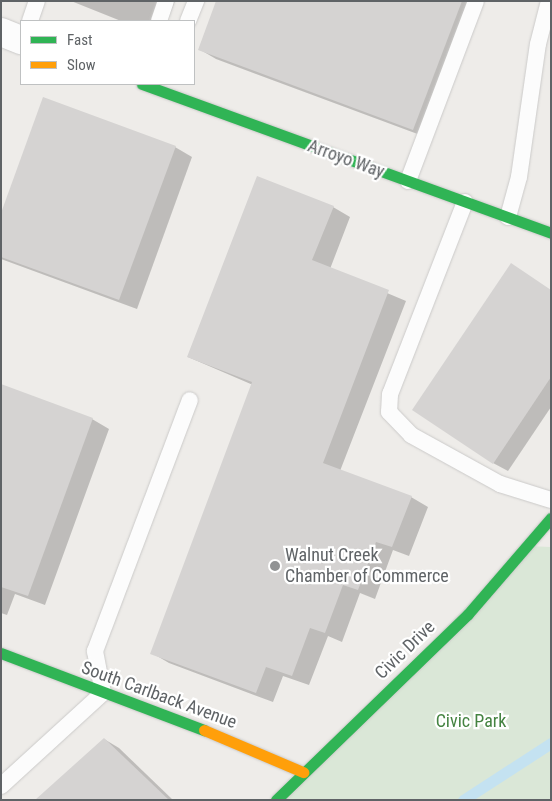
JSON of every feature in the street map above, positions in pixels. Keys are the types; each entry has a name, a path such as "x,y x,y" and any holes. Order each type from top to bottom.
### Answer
{"street":[{"path":"1,32 20,40"},
{"name":"Arroyo Way","path":"149,85 162,87 408,181 551,233"},
{"name":"Civic Drive","path":"276,800 468,614 551,518"},
{"name":"South Carlback Avenue","path":"4,658 236,742 303,772"}],"lane":[{"path":"30,20 37,1"},
{"path":"159,20 166,1"},
{"path":"188,20 196,1"},
{"path":"408,181 476,1"},
{"path":"508,218 519,177 538,44 549,1"},
{"path":"465,202 390,394 389,412 411,435 500,484 551,500"},
{"path":"1,786 103,693 95,651 190,400"}],"green space":[{"name":"Civic Park","path":"526,546 551,547 551,800 276,800"}],"building":[{"path":"216,1 462,1 413,130 198,50"},
{"path":"43,97 176,146 119,300 1,257 1,213"},
{"path":"257,176 334,206 312,260 389,290 323,463 412,496 392,547 376,542 358,590 343,585 325,633 310,628 292,676 266,667 256,693 150,654 252,382 187,357"},
{"path":"511,263 551,290 551,377 493,464 412,410"},
{"path":"1,384 93,418 28,596 1,587"},
{"path":"104,738 169,800 35,800"}],"waterway":[{"path":"463,800 551,743"}],"traffic: fast":[{"path":"145,85 551,233"},
{"path":"276,800 468,614 551,518"},
{"path":"1,653 204,730"}],"traffic: slow":[{"path":"204,730 303,772"}],"place":[{"name":"Walnut Creek Chamber of Commerce","path":"275,566"}]}
